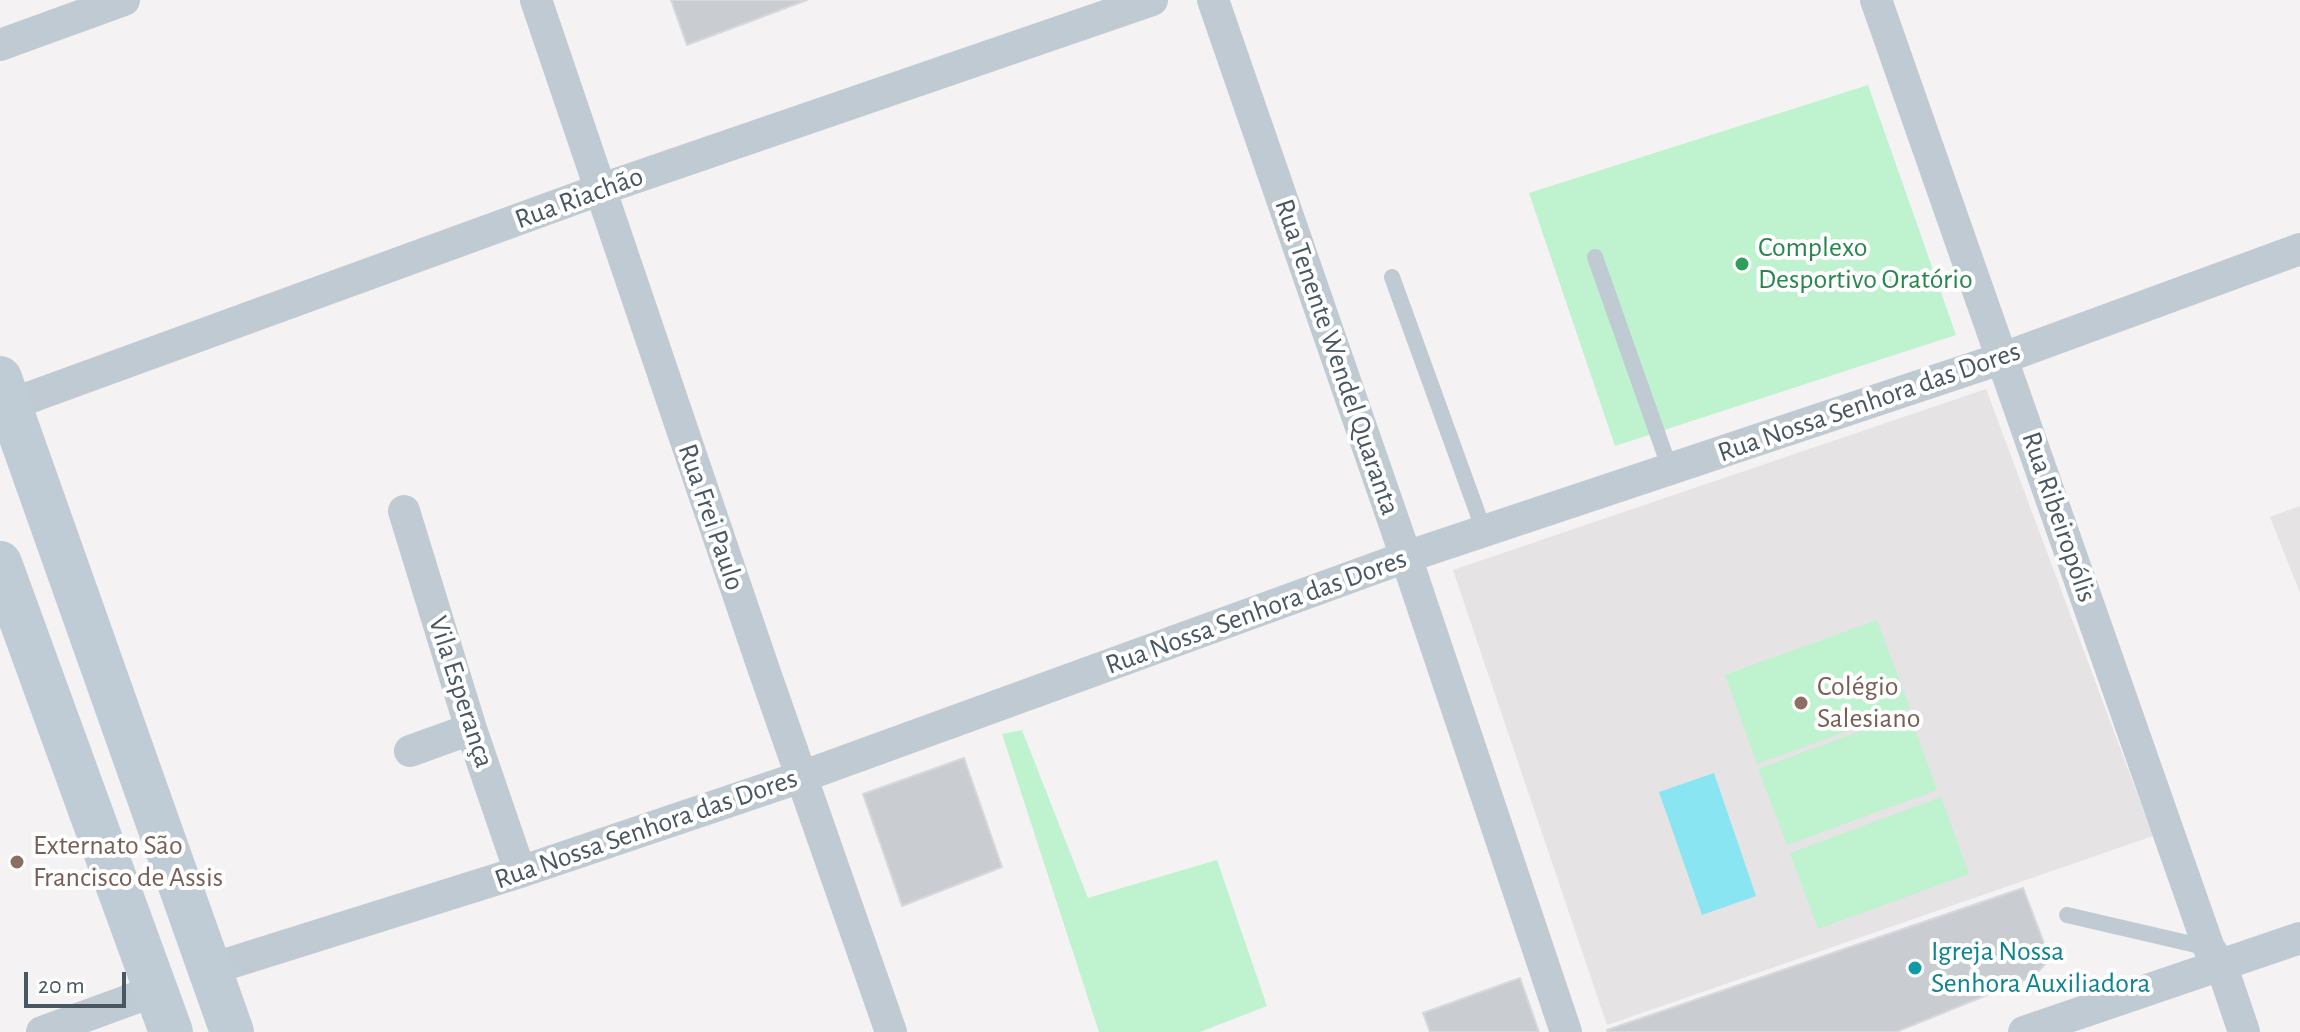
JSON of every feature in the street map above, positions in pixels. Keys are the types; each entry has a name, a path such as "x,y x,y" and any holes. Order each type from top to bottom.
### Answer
{"main road":[{"path":"5,392 232,1032"},
{"path":"0,563 171,1032"},
{"path":"23,630 83,608"}],"street":[{"path":"0,45 124,0"},
{"name":"Rua Frei Paulo","path":"536,0 891,1032"},
{"name":"Rua Riachão","path":"5,392 1152,0"},
{"name":"Rua Tenente Wendel Quaranta","path":"1213,0 1566,1032"},
{"name":"Rua Ribeiropólis","path":"1876,0 2244,1032"},
{"name":"Rua Nossa Senhora das Dores","path":"211,969 520,872 801,777 1406,557 2003,358 2300,249"},
{"name":"Vila Esperança","path":"404,511 471,729 520,872"},
{"path":"410,751 471,729"},
{"path":"2024,1032 2215,957 2300,938"},
{"path":"42,1032 157,990"}],"lane":[{"path":"1595,257 1670,469"},
{"path":"1392,277 1484,531"},
{"path":"2067,915 2215,957"}],"shaded area":[{"name":"Colégio Salesiano","path":"1986,389 2153,836 1607,1025 1453,570"},
{"path":"2300,506 2300,593 2270,517"}],"green space":[{"name":"Complexo Desportivo Oratório","path":"1868,85 1956,335 1615,446 1529,193"},
{"path":"1877,620 1910,708 1757,764 1725,675"},
{"path":"1909,713 1937,790 1787,845 1758,769"},
{"path":"1022,730 1088,898 1217,860 1267,1006 1200,1032 1099,1032 1002,734"},
{"path":"1941,797 1969,874 1818,929 1790,853"}],"water":[{"path":"1714,773 1756,896 1702,915 1659,792"}],"building":[{"path":"671,0 807,0 687,45"},
{"path":"964,758 1002,867 902,906 863,794"},
{"name":"Igreja Nossa Senhora Auxiliadora","path":"2023,888 2050,959 2034,976 1896,1032 1607,1030"},
{"path":"1520,978 1539,1032 1430,1032 1423,1013"}],"place":[{"name":"Complexo Desportivo Oratório","path":"1742,264"},
{"name":"Colégio Salesiano","path":"1801,703"},
{"name":"Externato São Francisco de Assis","path":"17,862"},
{"name":"Igreja Nossa Senhora Auxiliadora","path":"1915,968"}]}
